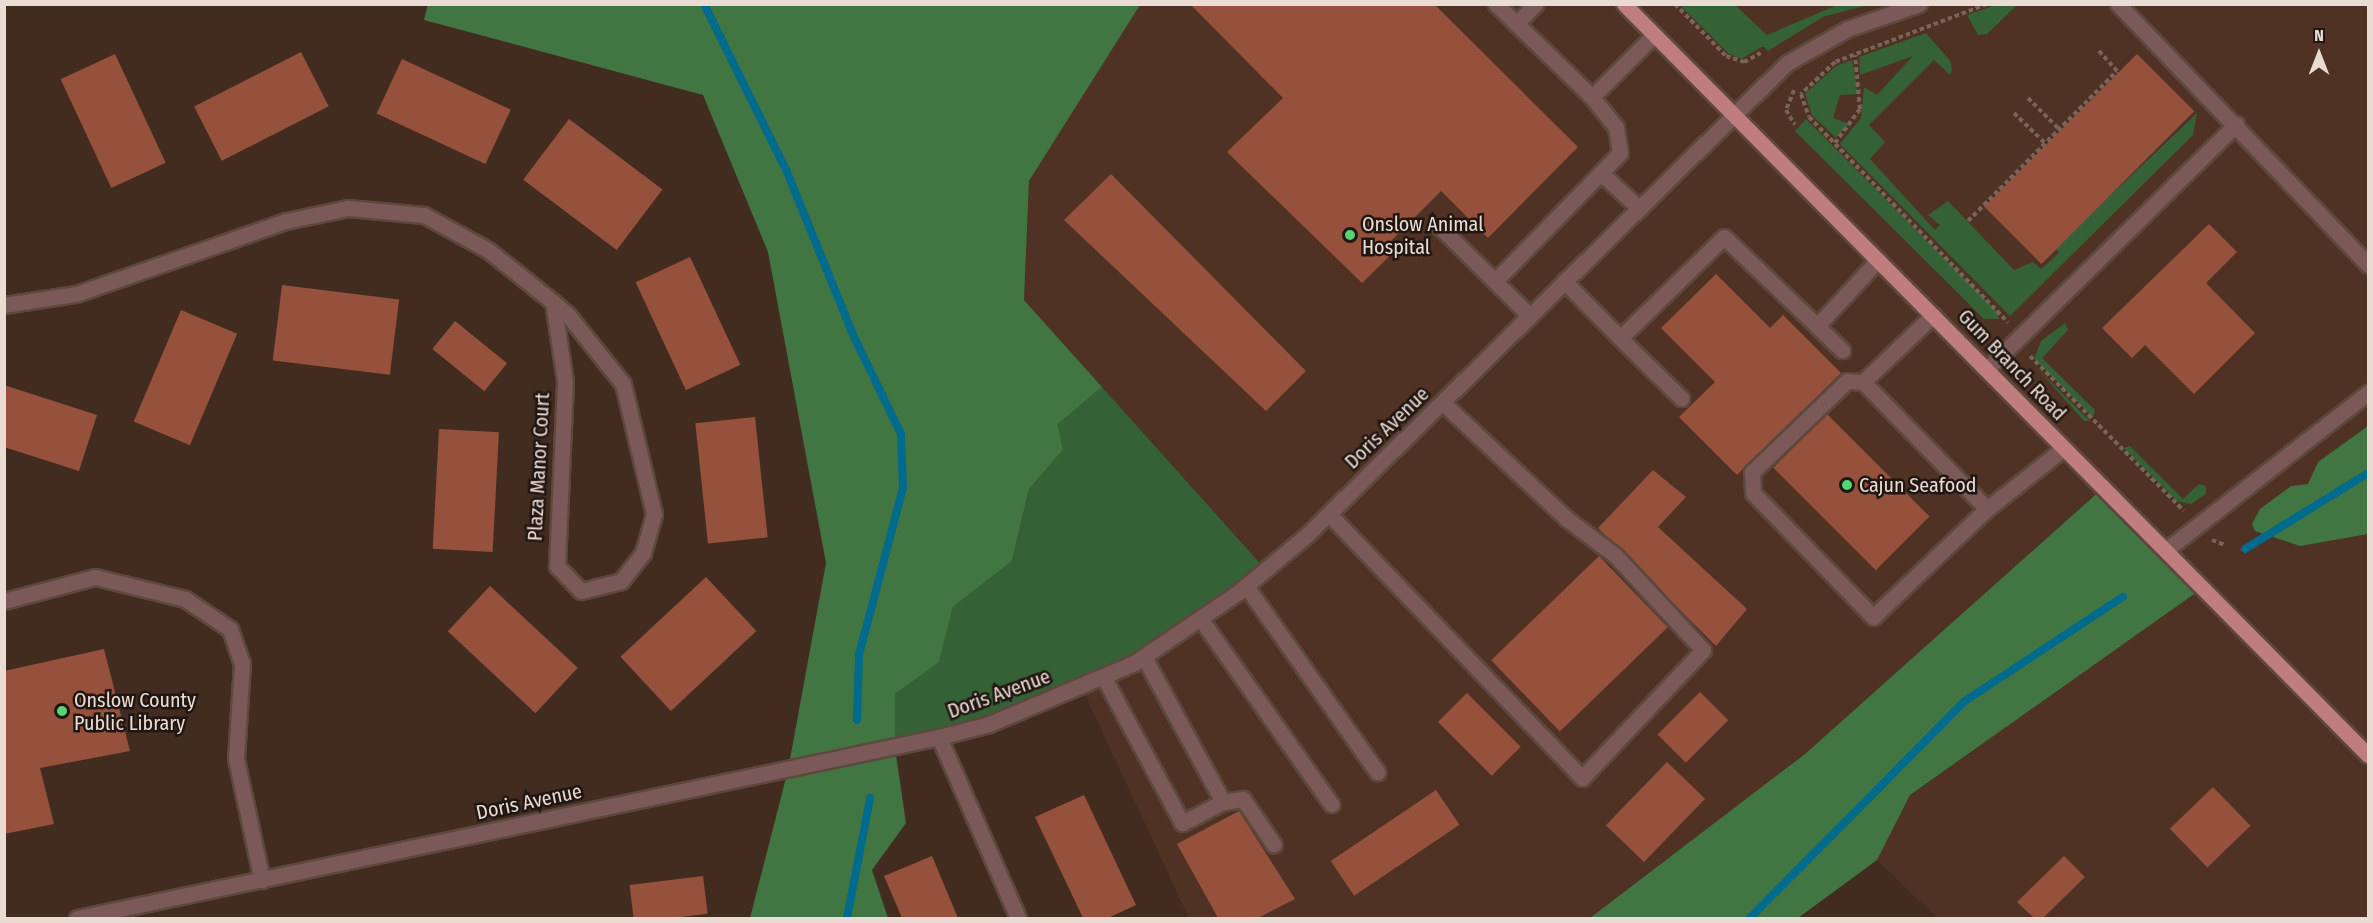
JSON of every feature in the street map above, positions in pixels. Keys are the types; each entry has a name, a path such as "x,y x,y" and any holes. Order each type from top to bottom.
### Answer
{"main road":[{"name":"Gum Branch Road","path":"1624,4 1731,114 1988,368 2064,448 2368,755"}],"street":[{"path":"1495,281 1620,153 1616,127 1592,97 1496,4"},
{"path":"1516,24 1535,4"},
{"name":"Doris Avenue","path":"77,918 939,737 989,724 1144,657 1246,586 1329,514 1640,208 1731,114 1802,52 1919,4"},
{"path":"2118,4 2236,124 2368,265"},
{"path":"1592,97 1654,35"},
{"path":"1988,368 2236,124"},
{"path":"1602,174 1640,208"},
{"name":"Plaza Manor Court","path":"4,305 76,294 286,221 348,208 424,215 488,250 553,302 622,384 654,514 643,553 621,581 581,591 556,566 565,381 553,302"},
{"path":"1439,226 1529,315"},
{"path":"1620,338 1724,237 1842,350"},
{"path":"1817,326 1878,260"},
{"path":"1564,281 1681,398"},
{"path":"1863,382 1933,315"},
{"path":"1987,509 1863,382 1847,381 1752,472 1753,492 1873,617 1987,509 2064,448"},
{"path":"2166,550 2368,393"},
{"path":"1329,514 1582,778 1703,650 1616,556 1567,519 1443,403"},
{"path":"4,601 95,578 185,599 230,629 242,663 236,759 262,879"},
{"path":"1246,586 1377,772"},
{"path":"1200,618 1331,804"},
{"path":"1144,657 1223,802"},
{"path":"1103,676 1182,823 1223,802 1243,799 1274,845"},
{"path":"939,737 950,772 1018,918"}],"path":[{"path":"1675,4 1726,56 1744,62 1761,53"},
{"path":"1987,4 1835,62 1801,94 1809,117 2000,309 2035,362 2217,545 2225,545"},
{"path":"1968,221 2117,71 2098,50"},
{"path":"1835,144 1860,109 1855,55"},
{"path":"1794,90 1786,110 1795,125"},
{"path":"2028,98 2058,129"},
{"path":"2014,113 2045,143"}],"shaded area":[{"path":"1140,5 2368,5 2368,918 1937,918 1877,860 1910,795 2203,587 2103,488 1805,754 1590,918 1189,918 1081,686 1267,571 1024,300 1029,181"}],"green space":[{"path":"428,4 1140,5 1029,181 1024,300 1102,387 1058,424 1063,450 1029,489 1012,561 953,607 939,662 895,694 895,748 906,823 872,870 888,918 750,918 788,770 826,563 768,252 703,95 424,20"},
{"path":"1680,5 1735,5 1767,35 1837,5 1867,5 1823,17 1768,51 1763,46 1741,59 1728,53"},
{"path":"1996,5 2017,5 1987,34 1978,35 1967,15"},
{"path":"1926,33 1951,62 1952,71 1950,75 1934,60 1869,125 1885,142 1870,159 1935,230 1940,225 1928,215 1948,201 2014,270 2033,262 2041,269 2059,253 2055,248 2197,113 2193,135 2010,316 1840,144 1861,118 1864,87 1877,95 1913,56 1860,75 1859,57"},
{"path":"1852,60 1858,94 1840,95 1833,118 1849,124 1836,138 1812,115 1805,94 1836,66"},
{"path":"1806,119 1997,311 1999,319 1984,319 1795,131"},
{"path":"2065,323 2068,330 2042,358 2095,410 2093,417 2034,359 2041,341"},
{"path":"2035,366 2090,421 2084,421"},
{"path":"1102,387 1267,571 1081,686 895,748 895,694 939,661 953,607 1012,561 1029,489 1063,450 1058,424"},
{"path":"2368,426 2368,534 2300,546 2255,531 2252,524 2260,509 2291,486 2308,484 2318,462"},
{"path":"2130,446 2183,499 2199,484 2206,486 2206,494 2191,504 2177,501 2124,448"},
{"path":"2103,488 2204,587 1910,795 1877,860 1798,918 1590,918 1805,754"}],"building":[{"path":"1190,4 1434,4 1578,147 1488,238 1441,191 1392,240 1399,247 1362,283 1227,152 1283,98"},
{"path":"301,52 329,106 222,161 194,106"},
{"path":"115,54 166,163 111,188 61,79"},
{"path":"2137,54 2194,111 2042,264 1984,207"},
{"path":"402,59 511,110 485,164 377,113"},
{"path":"569,119 662,189 617,250 523,180"},
{"path":"1111,174 1306,371 1266,411 1064,220"},
{"path":"2209,224 2237,252 2206,283 2255,333 2194,394 2145,345 2132,358 2102,328"},
{"path":"690,257 740,365 686,390 636,282"},
{"path":"1716,274 1770,328 1783,315 1841,373 1737,475 1679,417 1715,382 1661,328"},
{"path":"282,285 399,299 390,375 273,360"},
{"path":"181,310 237,334 190,445 134,421"},
{"path":"455,321 507,363 484,391 432,349"},
{"path":"4,385 97,415 79,471 4,447"},
{"path":"1827,414 1930,517 1876,570 1773,468"},
{"path":"755,417 768,537 708,544 695,423"},
{"path":"439,429 499,432 493,552 433,549"},
{"path":"1653,470 1686,497 1658,527 1747,609 1716,646 1598,528"},
{"path":"1599,556 1668,627 1560,731 1491,660"},
{"path":"706,577 756,631 671,711 620,657"},
{"path":"490,586 578,668 535,713 448,631"},
{"name":"Onslow County Public Library","path":"104,649 130,751 40,768 54,824 4,834 4,671"},
{"path":"1700,692 1728,720 1686,763 1658,734"},
{"path":"1467,693 1521,747 1492,776 1438,722"},
{"path":"1667,762 1705,799 1644,862 1606,825"},
{"path":"2213,787 2251,826 2207,868 2170,829"},
{"path":"1436,790 1459,825 1354,896 1331,861"},
{"path":"1084,795 1136,905 1108,918 1083,918 1035,817"},
{"path":"1239,811 1295,899 1258,918 1218,918 1177,844"},
{"path":"932,856 958,918 902,918 884,876"},
{"path":"2064,856 2085,877 2043,918 2034,918 2017,902"},
{"path":"703,876 708,914 673,918 634,918 630,885"}],"waterway":[{"path":"704,4 787,172 854,337 901,434 903,488 859,655 857,720"},
{"path":"2245,549 2368,473"},
{"path":"1750,918 1965,701 2123,597"},
{"path":"847,918 870,798"}],"place":[{"name":"Onslow Animal Hospital","path":"1350,235"},
{"name":"Cajun Seafood","path":"1847,485"},
{"name":"Onslow County Public Library","path":"62,711"}]}
